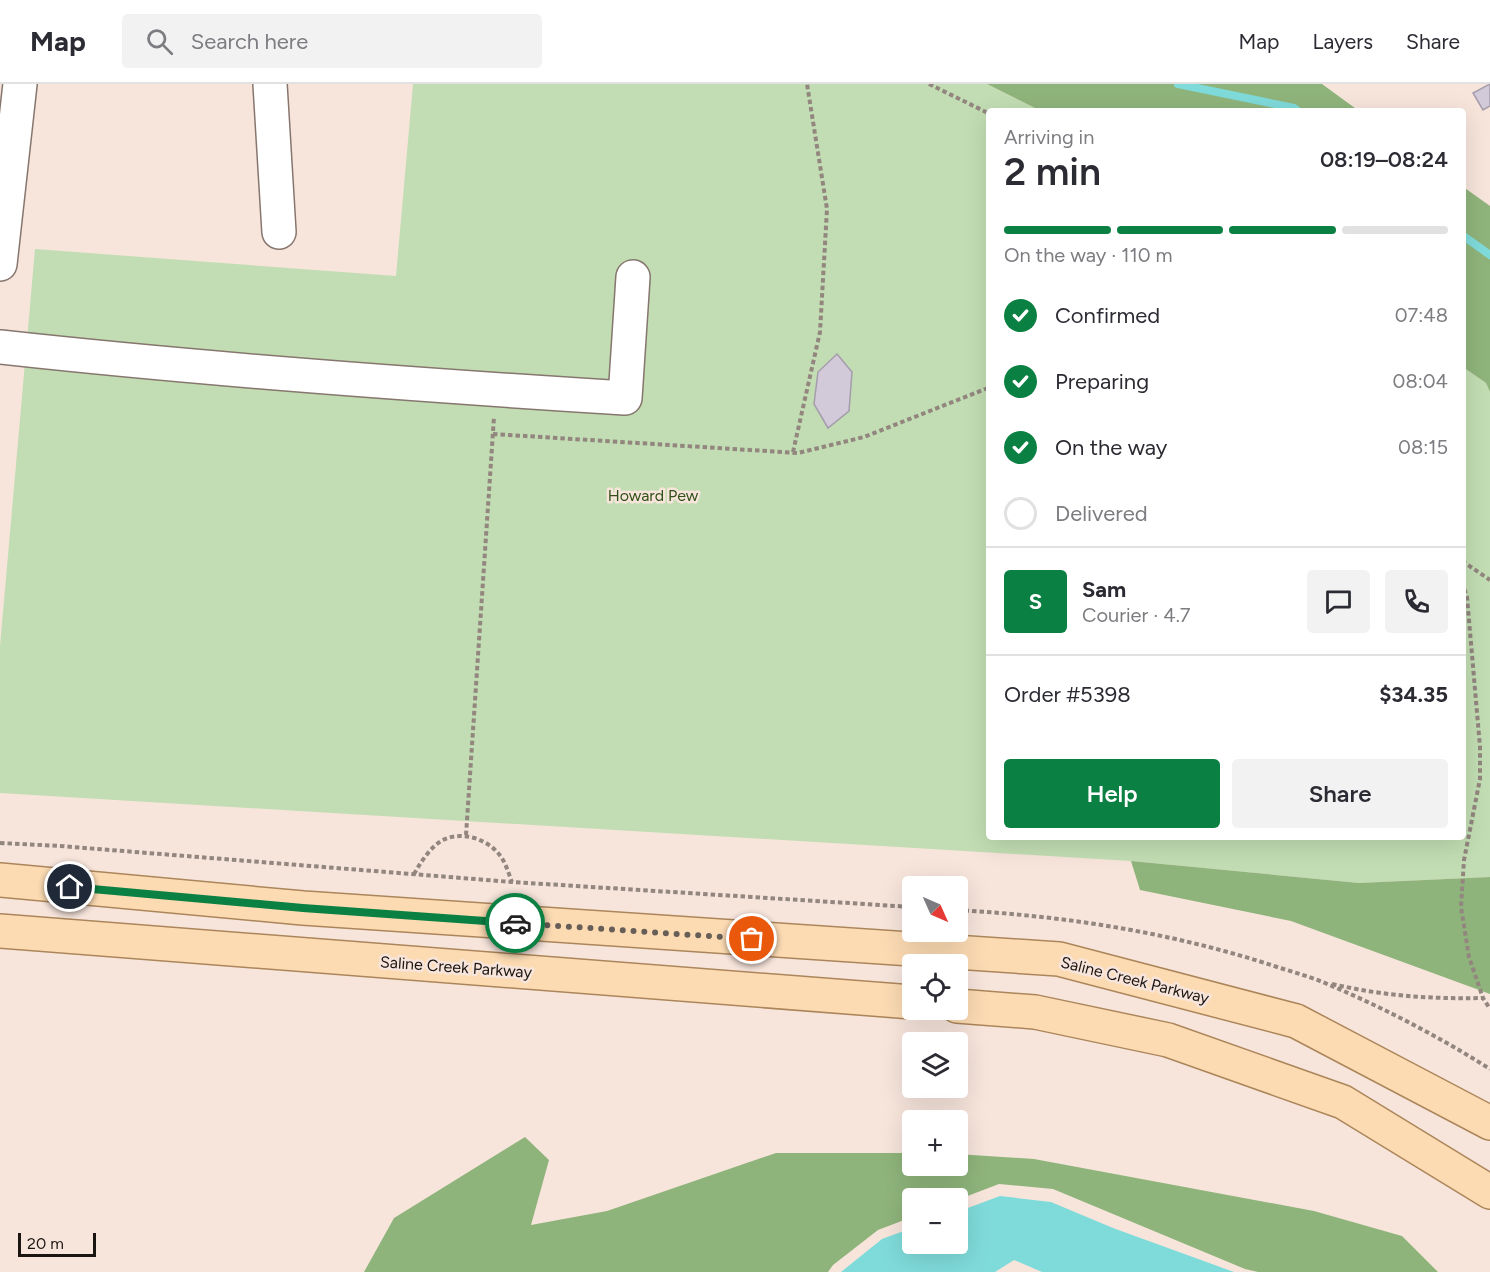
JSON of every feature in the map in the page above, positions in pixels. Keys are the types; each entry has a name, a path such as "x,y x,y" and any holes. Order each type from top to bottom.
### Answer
{"main road":[{"name":"Saline Creek Parkway","path":"0,880 315,909 1059,959 1296,1021 1490,1123"},
{"name":"Saline Creek Parkway","path":"0,931 902,1001"},
{"path":"968,1007 1035,1012 1168,1040 1343,1102 1490,1192"}],"street":[{"path":"0,264 20,84"},
{"path":"270,84 279,232"},
{"path":"0,347 133,362 625,398 633,277"}],"path":[{"path":"793,452 820,332 827,209 807,84"},
{"path":"929,84 986,112"},
{"path":"493,434 798,453 864,437 986,389"},
{"path":"466,835 496,390"},
{"path":"1466,564 1490,580"},
{"path":"1466,594 1480,747 1480,779 1464,860 1461,907 1469,957 1483,998 1490,1009"},
{"path":"414,874 423,858 442,841 466,835 487,843 503,859 512,882"},
{"path":"0,843 512,882 902,906"},
{"path":"968,911 1075,920 1154,933 1236,954 1323,982 1371,993 1410,998 1483,998"},
{"path":"1323,982 1407,1022 1490,1069"}],"green space":[{"name":"Howard Pew","path":"413,84 987,84 1035,108 986,108 986,840 1466,840 1466,369 1486,383 1490,392 1490,877 1359,883 1131,861 0,793 0,646 35,249 396,276"},
{"path":"987,84 1322,84 1355,108 1035,108"},
{"path":"1466,189 1490,206 1490,392 1486,383 1466,369"},
{"path":"1131,861 1359,883 1490,877 1490,994 1291,921 1140,890"},
{"path":"525,1137 549,1160 531,1225 607,1211 776,1153 902,1153 902,1176 968,1176 968,1155 1034,1159 1314,1211 1402,1236 1438,1272 1258,1272 1245,1269 1053,1189 999,1184 968,1196 968,1188 902,1188 902,1221 878,1230 833,1265 828,1272 364,1272 394,1218"}],"water":[{"path":"1000,1196 1051,1202 1113,1228 1234,1272 1042,1272 1014,1260 995,1272 841,1272 882,1239 902,1232 902,1254 968,1254 968,1208"}],"building":[{"path":"1490,84 1490,106 1483,110 1473,93"},
{"path":"837,354 852,372 849,411 828,428 814,404 818,372"}],"waterway":[{"path":"1178,84 1294,108"},
{"path":"1466,238 1490,255"}],"way so far":[{"path":"515,923 752,939"}],"route":[{"path":"70,887 303,908 515,923"}]}
